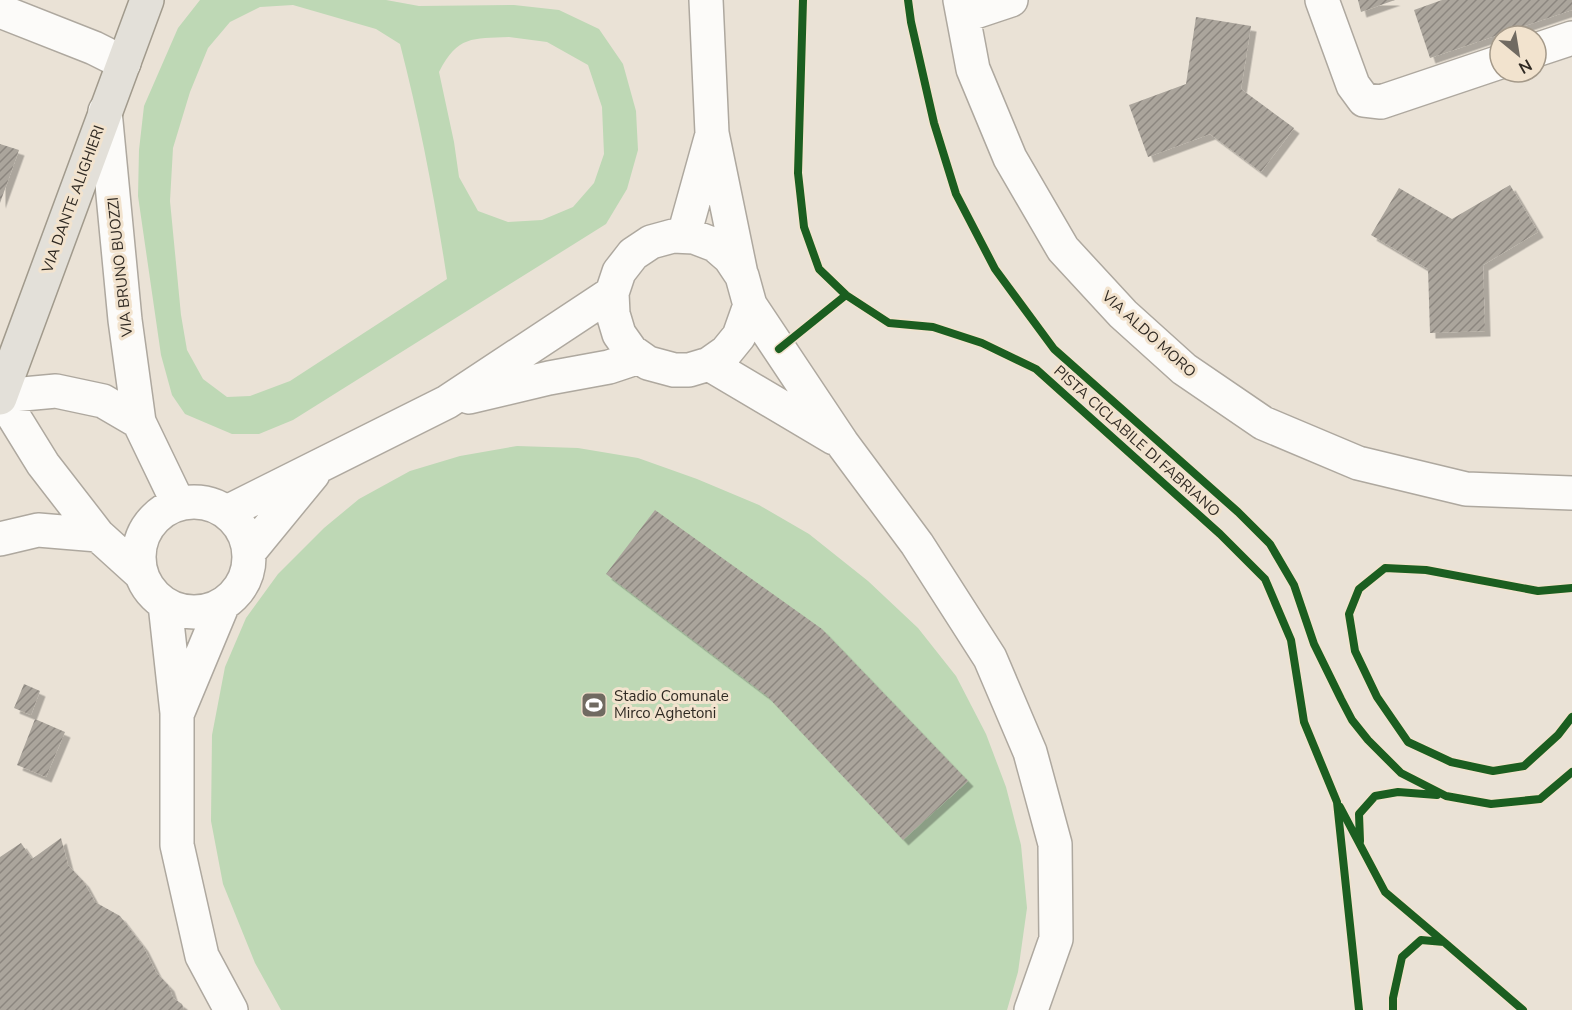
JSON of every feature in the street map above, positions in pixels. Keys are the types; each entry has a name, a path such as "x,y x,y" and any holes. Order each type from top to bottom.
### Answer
{"main road":[{"name":"VIA DANTE ALIGHIERI","path":"0,397 147,0"}],"street":[{"path":"706,0 712,134 746,290 739,336 726,352 709,364 689,370 674,370 648,363 631,351 619,334 613,314 612,293 619,272 633,254 651,242 672,236 684,236 694,237 715,245 730,258 746,290 842,442 917,543 990,658 1030,752 1055,844 1056,939 1031,1010"},
{"path":"962,8 1011,0"},
{"path":"1322,0 1353,85 1364,100 1381,102 1488,66"},
{"name":"VIA ALDO MORO","path":"962,8 973,69 1010,158 1063,249 1123,314 1184,369 1263,423 1358,463 1466,489 1572,494"},
{"path":"0,10 94,48 124,63"},
{"path":"1548,46 1572,38"},
{"name":"VIA BRUNO BUOZZI","path":"105,111 125,320 139,422 178,503"},
{"path":"684,236 712,134"},
{"path":"227,512 447,402 612,293"},
{"path":"447,402 549,378 609,367 639,357"},
{"path":"709,364 842,442"},
{"path":"139,422 103,401 56,391 0,397 43,464 98,535 141,574 154,596 165,604 179,610 194,612 209,610 223,604 235,594 243,582 248,567 249,552 245,537 238,523 227,512 212,504 195,501 178,503 162,512 149,524 141,540 138,557 141,574"},
{"path":"249,552 320,466"},
{"path":"0,539 38,530 98,535"},
{"path":"165,604 177,713 177,845 202,956 231,1010"},
{"path":"177,713 223,604"}],"green space":[{"path":"200,0 386,0 419,6 514,5 559,10 599,29 623,64 636,111 638,150 627,189 606,224 293,420 259,434 232,434 185,414 172,395 161,355 138,196 139,150 144,106 178,28","holes":["293,5 376,29 400,44 427,161 447,279 290,381 250,396 227,397 203,379 187,350 181,315 170,201 173,148 190,92 208,48 230,22 260,7","509,37 547,42 588,65 602,107 604,154 594,183 573,207 542,220 508,222 478,211 459,177 439,72 453,51 467,41"]},
{"name":"Stadio Comunale Mirco Aghetoni","path":"517,446 578,448 638,458 759,505 809,534 868,581 918,628 956,676 986,734 1006,787 1021,845 1027,908 1018,972 1007,1010 281,1010 255,963 223,884 211,821 212,735 225,667 246,618 278,574 324,528 359,499 410,471 460,456"}],"building":[{"path":"1358,0 1395,0 1361,12"},
{"path":"1442,0 1572,0 1572,10 1531,24 1488,24 1488,38 1430,58 1414,10"},
{"path":"1196,17 1251,26 1241,89 1294,128 1261,172 1210,134 1148,157 1129,105 1186,84"},
{"path":"0,144 19,150 0,203"},
{"path":"1510,185 1538,232 1483,265 1485,331 1430,333 1428,269 1371,235 1399,188 1452,219"},
{"path":"655,510 822,629 968,781 903,840 767,696 606,574"},
{"path":"24,684 40,691 31,715 14,708"},
{"path":"35,719 65,732 46,777 17,765"},
{"path":"61,838 68,865 84,882 95,902 120,916 143,946 156,972 169,986 173,998 182,1004 184,1010 0,1010 0,857 21,843 32,859"}],"cycle path":[{"name":"PISTA CICLABILE DI FABRIANO","path":"803,0 798,173 804,227 819,269 846,295 889,323 933,327 982,343 1036,369 1220,534 1265,579 1291,640 1304,722 1337,802 1359,1010"},
{"name":"PISTA CICLABILE DI FABRIANO","path":"908,0 934,123 956,194 995,269 1054,349 1238,512 1270,544 1294,585 1314,644 1341,699 1352,720 1368,740 1401,773 1446,796 1491,804 1540,799 1572,772"},
{"path":"779,349 846,295"},
{"path":"1572,588 1538,591 1426,570 1385,568 1359,589 1349,614 1355,651 1377,697 1408,742 1451,762 1493,771 1524,766 1558,735 1572,717"},
{"path":"1360,841 1359,814 1375,796 1398,792 1437,795"},
{"path":"1340,807 1385,892 1444,942"},
{"path":"1393,1010 1393,998 1402,957 1421,940 1444,942 1523,1010"}],"place":[{"name":"Stadio Comunale Mirco Aghetoni","path":"594,705"}]}
